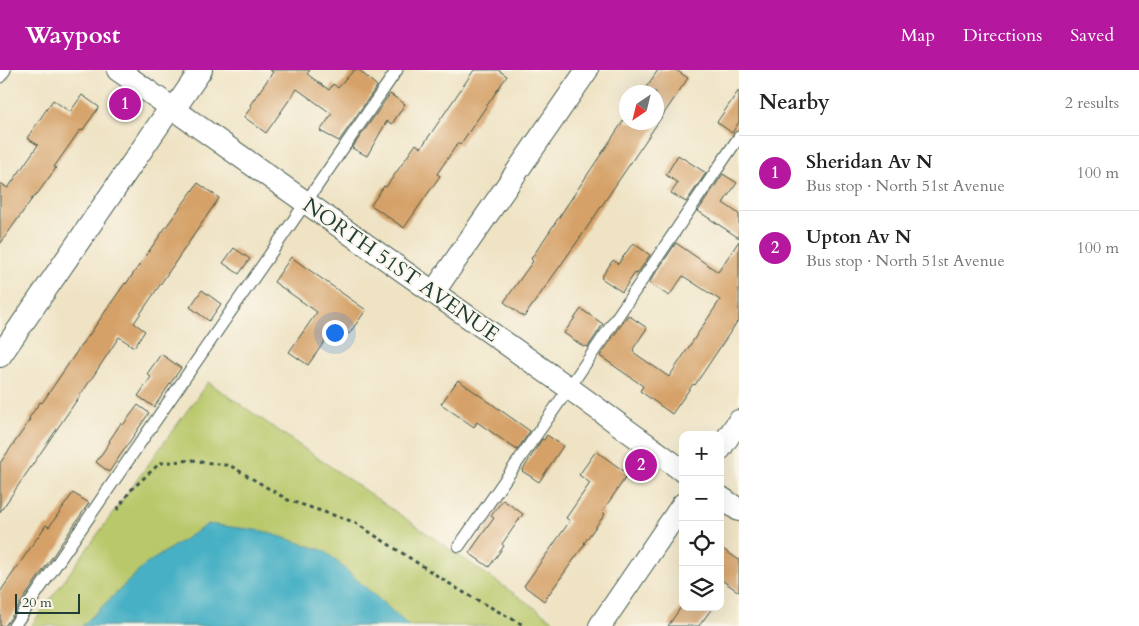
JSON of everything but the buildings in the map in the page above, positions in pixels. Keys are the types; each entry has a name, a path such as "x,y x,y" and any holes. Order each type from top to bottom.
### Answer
{"street":[{"name":"NORTH 51ST AVENUE","path":"118,70 679,468"},
{"path":"0,356 171,107 177,105 201,70"},
{"path":"434,293 586,70"},
{"path":"724,443 739,421"},
{"path":"724,500 739,510"},
{"path":"600,626 679,510"}],"lane":[{"path":"0,77 5,70"},
{"path":"14,626 397,70"},
{"path":"460,546 739,136"}],"path":[{"path":"113,515 130,491 160,463 192,460 231,466 288,500 354,522 461,591 525,626"}],"green space":[{"path":"208,382 561,626 31,626"}],"water":[{"path":"208,524 263,531 325,551 409,626 82,626 146,564"}],"place":[{"name":"Sheridan Av N","path":"125,104"},
{"name":"Upton Av N","path":"641,465"}]}
